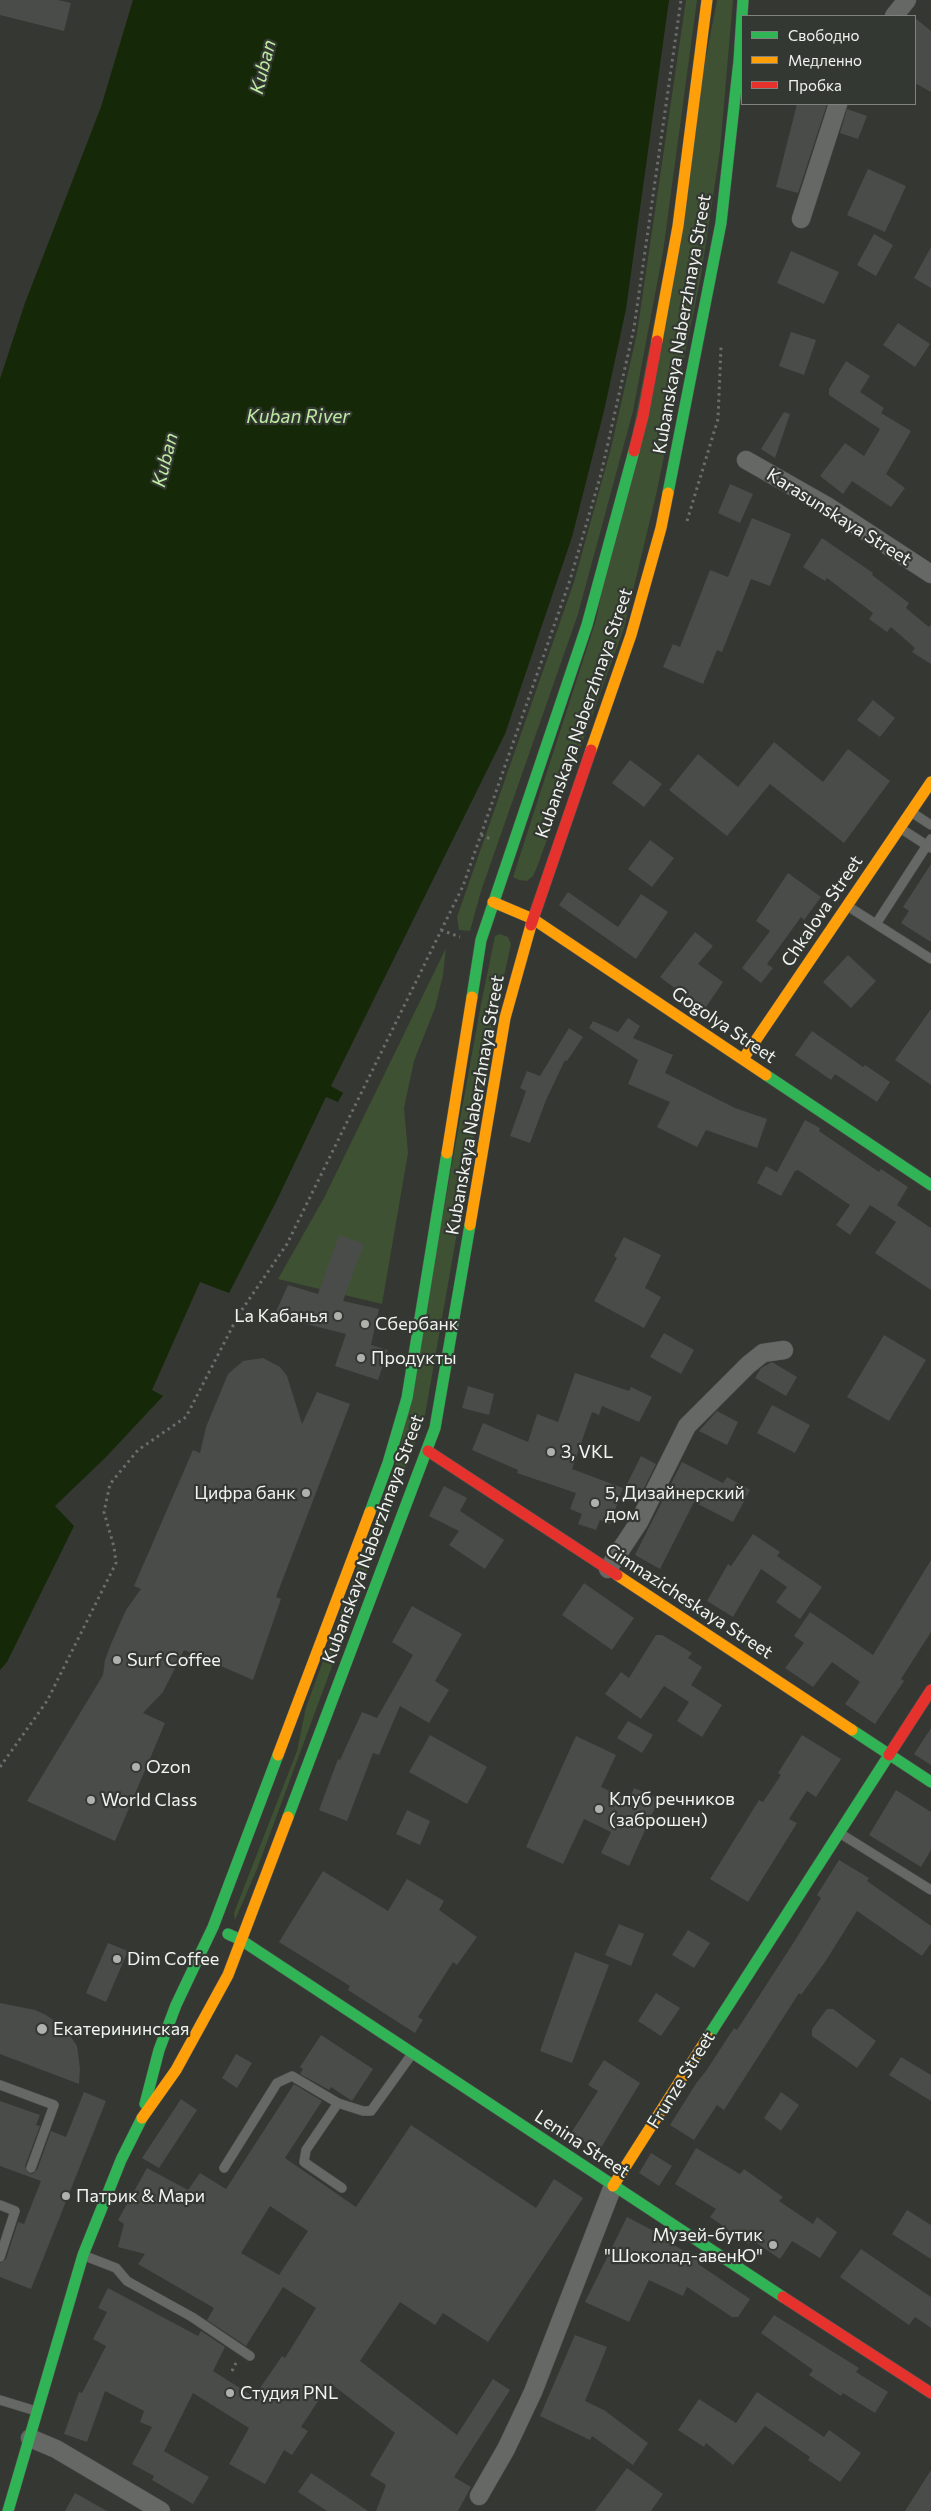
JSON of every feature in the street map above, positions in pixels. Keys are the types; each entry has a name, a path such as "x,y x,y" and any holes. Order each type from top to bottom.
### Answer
{"main road":[{"name":"Kubanskaya Naberzhnaya Street","path":"140,2121 159,2050 176,2005 212,1927 388,1463 407,1398 481,940 587,625 643,416 678,226 707,0"},
{"name":"Kubanskaya Naberzhnaya Street","path":"742,15 743,0"},
{"name":"Kubanskaya Naberzhnaya Street","path":"8,2511 84,2255 121,2160 140,2121 176,2070 228,1975 428,1451 435,1428 505,1018 533,919 631,635 661,528 721,223 741,30"},
{"name":"Chkalova Street","path":"743,1059 931,782"},
{"name":"Gogolya Street","path":"493,902 533,919 931,1185"},
{"name":"Gimnazicheskaya Street","path":"428,1451 931,1782"},
{"name":"Frunze Street","path":"614,2186 931,1690"},
{"name":"Lenina Street","path":"212,1927 241,1940 931,2393"}],"street":[{"path":"895,15 907,0"},
{"path":"801,219 838,105"},
{"name":"Karasunskaya Street","path":"746,460 827,506 931,574"},
{"path":"608,1569 639,1522 687,1426 763,1353 784,1350"},
{"name":"Frunze Street","path":"479,2496 506,2449 533,2392 614,2186"},
{"path":"30,2438 56,2448 142,2505 162,2511"}],"lane":[{"path":"911,812 931,825"},
{"path":"876,924 930,844 900,828"},
{"path":"847,905 931,959"},
{"path":"839,1832 931,1890"},
{"path":"224,2168 277,2083 292,2076 338,2103 363,2111 371,2111 412,2054"},
{"path":"0,2085 54,2105 31,2168"},
{"path":"338,2103 306,2150 304,2162 342,2188"},
{"path":"0,2205 15,2211 0,2257"},
{"path":"84,2255 116,2268 127,2281 192,2317 250,2356"},
{"path":"0,2400 38,2412"}],"path":[{"path":"0,1766 47,1701 116,1563 114,1547 104,1512 110,1484 138,1450 186,1417 239,1314 286,1244 463,886 483,836 570,580 609,448 634,328 681,0"},
{"path":"441,930 454,937"}],"shaded area":[{"path":"686,0 697,0 663,252 633,411 578,614 481,891 470,931 459,930 457,917 574,582 611,448 637,333"},
{"path":"717,0 733,0 720,150 701,276 656,495 624,628 537,867 533,876 527,881 519,880 513,877 596,620"},
{"path":"500,934 508,937 511,944 494,1022 425,1415 257,1869 235,1920 234,1913 297,1751 306,1707 399,1455 481,1004 495,936"},
{"path":"446,948 443,975 435,1008 414,1061 404,1108 408,1153 382,1304 278,1279 324,1198"}],"water":[{"name":"Kuban River","path":"133,0 669,0 626,309 604,411 572,537 505,734 331,1086 343,1093 338,1102 326,1097 276,1202 229,1293 200,1282 152,1390 163,1396 106,1457 55,1506 74,1526 7,1662 0,1670 0,379 25,303 101,107"}],"building":[{"path":"0,0 58,0 71,3 64,31 0,15"},
{"path":"916,19 931,31 931,92 916,84"},
{"path":"797,105 827,105 798,193 776,187"},
{"path":"847,109 867,116 858,139 840,133"},
{"path":"868,169 906,186 885,232 847,215"},
{"path":"874,234 893,245 876,276 857,265"},
{"path":"931,247 931,288 914,278"},
{"path":"791,251 839,272 824,304 777,283"},
{"path":"898,323 930,344 915,367 883,345"},
{"path":"791,332 816,340 804,375 779,366"},
{"path":"846,361 870,376 860,392 884,408 881,413 911,431 886,474 905,488 891,507 852,481 843,494 820,476 845,443 864,456 880,429 829,395 829,389"},
{"path":"784,412 790,414 775,458 761,449"},
{"path":"730,484 753,494 740,523 718,513"},
{"path":"752,518 791,534 770,586 751,579 722,652 717,650 703,684 663,667 673,644 680,647 710,570 728,577"},
{"path":"822,538 873,573 872,575 909,603 906,608 929,627 931,624 931,664 912,652 915,648 891,627 887,632 869,619 873,613 827,578 825,581 803,567"},
{"path":"873,700 895,718 880,737 857,720"},
{"path":"774,742 823,782 848,749 890,781 844,843 770,784 727,836 669,790 698,754 738,787"},
{"path":"630,760 662,784 644,807 612,783"},
{"path":"650,840 674,858 652,887 628,869"},
{"path":"931,864 931,942 901,923 909,911 903,907"},
{"path":"788,873 821,897 804,920 801,917 767,964 773,968 761,983 742,968 770,931 756,921"},
{"path":"568,892 618,927 641,894 668,912 636,959 559,905"},
{"path":"695,932 713,946 698,964 723,982 704,1010 660,977"},
{"path":"848,955 876,981 851,1008 823,982"},
{"path":"931,1009 931,1085 895,1060"},
{"path":"628,1018 640,1026 633,1038 673,1055 665,1073 735,1108 767,1119 757,1148 706,1130 697,1147 657,1127 670,1102 628,1084 638,1060 589,1028 593,1021 618,1032"},
{"path":"569,1028 583,1037 567,1061 565,1060 546,1100 530,1143 510,1136 526,1091 520,1088 527,1071 540,1076"},
{"path":"812,1031 863,1067 865,1065 890,1082 877,1102 835,1074 831,1080 795,1055"},
{"path":"805,1120 820,1128 819,1131 879,1172 881,1169 908,1187 897,1205 931,1228 931,1290 875,1253 896,1222 870,1205 850,1235 836,1225 850,1205 798,1170 795,1171 781,1196 757,1183 766,1166 777,1172"},
{"path":"339,1235 364,1244 343,1301 379,1309 371,1345 388,1350 378,1380 335,1366 346,1334 290,1320 289,1322 274,1316 288,1285 318,1294"},
{"path":"624,1237 661,1255 645,1288 661,1297 644,1328 594,1301 617,1258 614,1256"},
{"path":"664,1333 694,1350 681,1374 650,1357"},
{"path":"884,1335 926,1360 889,1421 847,1397"},
{"path":"263,1358 280,1367 287,1376 302,1424 317,1392 350,1404 276,1597 281,1599 253,1680 184,1650 163,1692 143,1713 165,1723 115,1841 27,1801 103,1675 105,1660 126,1610 141,1589 134,1586 193,1450 200,1453 206,1427 228,1374 243,1361"},
{"path":"772,1362 797,1377 786,1396 755,1378 761,1368"},
{"path":"575,1373 629,1391 631,1387 652,1397 639,1422 602,1406 599,1415 592,1412 572,1469 623,1488 610,1524 600,1520 596,1530 578,1524 582,1514 570,1509 576,1493 517,1473 518,1470 472,1450 483,1423 528,1442 537,1414 558,1422"},
{"path":"468,1386 494,1394 489,1415 462,1408"},
{"path":"772,1405 810,1425 795,1453 757,1433"},
{"path":"717,1411 738,1422 727,1445 699,1431"},
{"path":"641,1456 656,1464 640,1496 625,1488"},
{"path":"682,1462 723,1483 727,1477 750,1490 733,1522 694,1502 660,1569 635,1555"},
{"path":"444,1486 467,1498 460,1511 504,1540 485,1569 449,1545 459,1531 429,1516"},
{"path":"753,1534 780,1552 777,1556 822,1587 800,1619 776,1602 787,1587 761,1569 733,1617 707,1601 728,1564 731,1566"},
{"path":"931,1560 931,1632 901,1679 904,1681 875,1724 845,1704 860,1682 832,1662 813,1687 785,1668 804,1643 794,1636 810,1612 873,1655"},
{"path":"584,1583 634,1618 612,1650 562,1615"},
{"path":"412,1606 462,1634 435,1681 449,1690 429,1723 400,1706 379,1755 373,1753 347,1821 319,1810 338,1759 340,1760 362,1712 377,1718 413,1655 392,1642"},
{"path":"656,1635 662,1635 692,1653 688,1658 702,1667 691,1685 722,1705 702,1737 677,1721 689,1702 664,1686 641,1719 605,1694 621,1672 629,1678"},
{"path":"628,1721 653,1735 642,1753 617,1738"},
{"path":"931,1728 931,1765 914,1754"},
{"path":"430,1735 487,1767 467,1804 409,1772"},
{"path":"802,1735 841,1759 816,1797 807,1791 789,1819 797,1823 748,1902 710,1879 759,1800 763,1802 781,1775 778,1773"},
{"name":"Клуб речников (заброшен)","path":"576,1736 616,1755 601,1787 629,1800 634,1788 659,1799 629,1866 601,1853 611,1832 584,1819 563,1864 526,1847"},
{"path":"896,1790 931,1812 931,1850 921,1867 869,1835"},
{"path":"407,1810 430,1821 420,1845 396,1834"},
{"path":"839,1860 869,1878 867,1881 931,1926 931,1943 922,1956 857,1911 825,1962 801,1995 799,1993 724,2110 717,2105 694,2140 670,2125 734,2028 737,2030 794,1942 821,1898 817,1895"},
{"path":"323,1871 388,1911 407,1879 444,1901 439,1910 477,1937 457,1965 453,1962 418,2017 423,2020 415,2033 348,1990 350,1986 279,1942"},
{"path":"619,1924 644,1934 631,1966 605,1955"},
{"path":"688,1930 710,1943 694,1968 672,1955"},
{"path":"108,1943 128,1951 106,2002 86,1993"},
{"path":"575,1952 609,1965 572,2063 540,2051"},
{"path":"656,1993 680,2008 661,2036 638,2021"},
{"path":"0,2003 35,2010 65,2028 77,2046 80,2068 79,2084 0,2054"},
{"path":"827,2009 833,2009 876,2041 857,2068 812,2036 812,2029"},
{"path":"321,2035 373,2069 352,2101 331,2087 329,2090 300,2074 303,2069 300,2067"},
{"path":"236,2054 252,2063 237,2088 222,2078"},
{"path":"901,2057 931,2075 931,2101 889,2075"},
{"path":"604,2060 640,2083 599,2151 571,2133 598,2091 588,2085"},
{"path":"294,2084 322,2101 285,2158 356,2207 411,2125 536,2208 554,2179 583,2198 488,2342 443,2313 435,2325 400,2302 360,2361 457,2435 493,2379 510,2390 454,2477 471,2487 458,2511 376,2511 386,2485 370,2475 395,2433 330,2383 301,2427 308,2431 292,2455 284,2450 265,2484 229,2464 249,2428 193,2393 164,2451 209,2477 193,2504 152,2480 154,2476 132,2464 152,2427 140,2422 144,2411 105,2391 87,2442 64,2434 79,2392 82,2393 106,2346 93,2339 107,2312 98,2308 108,2288 198,2336 201,2331 225,2347 213,2371 254,2397 282,2356 285,2358 316,2308 283,2287 246,2346 207,2320 214,2308 138,2264 145,2254 118,2247 124,2224 118,2220 147,2168 188,2190 200,2173 226,2189","holes":["270,2206 308,2231 279,2275 241,2253"]},
{"path":"84,2092 106,2101 31,2289 0,2277 0,2263 6,2259 18,2222 24,2224 41,2181 0,2166 0,2101 40,2115 36,2125 40,2126 25,2166 27,2172 32,2174 37,2170 51,2131 66,2137"},
{"path":"781,2092 799,2105 781,2131 764,2118"},
{"path":"181,2099 197,2110 159,2168 142,2158"},
{"path":"696,2148 740,2174 744,2169 783,2197 779,2201 813,2224 817,2217 837,2232 820,2258 792,2241 780,2259 752,2240 749,2244 710,2217 716,2209 675,2184"},
{"path":"651,2153 672,2166 659,2186 639,2173"},
{"path":"907,2210 931,2225 931,2259 892,2234"},
{"path":"627,2217 657,2232 656,2234 699,2260 698,2264 750,2299 738,2317 732,2317 687,2287 683,2296 649,2280 629,2322 585,2302"},
{"path":"861,2249 931,2297 931,2328 915,2317 909,2325 840,2277"},
{"path":"774,2315 859,2368 856,2372 888,2392 875,2413 843,2393 841,2396 809,2375 813,2370 761,2333"},
{"path":"575,2335 607,2347 585,2401 604,2410 648,2443 633,2465 592,2436 590,2440 540,2416"},
{"path":"757,2392 824,2437 829,2430 861,2453 840,2482 808,2460 810,2457 765,2426 733,2465 706,2443 704,2447 678,2430 699,2399 736,2423"},
{"path":"627,2468 663,2494 651,2511 595,2511"},
{"path":"931,2470 931,2511 905,2511"},
{"path":"311,2473 368,2511 327,2511 298,2492"},
{"path":"75,2493 107,2511 65,2511"}],"traffic: fast":[{"path":"742,15 743,0"},
{"path":"668,493 721,223 741,30"},
{"path":"472,997 481,940 587,625 634,451"},
{"path":"766,1075 931,1185"},
{"path":"370,1512 388,1463 407,1398 447,1153"},
{"path":"288,1817 435,1428 470,1225"},
{"path":"852,1730 931,1782"},
{"path":"145,2104 159,2050 176,2005 213,1927 278,1755"},
{"path":"708,2037 889,1755"},
{"path":"228,1934 241,1940 783,2297"},
{"path":"8,2511 83,2255 121,2160 142,2118"}],"traffic: slow":[{"path":"657,341 678,226 707,0"},
{"path":"591,750 631,635 661,528 668,493"},
{"path":"743,1059 931,782"},
{"path":"493,902 533,919 766,1075"},
{"path":"470,1225 505,1018 531,925"},
{"path":"447,1153 472,997"},
{"path":"278,1755 370,1512"},
{"path":"617,1575 852,1730"},
{"path":"142,2118 176,2070 228,1975 288,1817"},
{"path":"613,2186 708,2037"}],"traffic: jam":[{"path":"634,451 643,416 657,341"},
{"path":"531,925 591,750"},
{"path":"428,1451 617,1575"},
{"path":"889,1755 931,1690"},
{"path":"783,2297 931,2393"}],"place":[{"name":"La Кабанья","path":"338,1316"},
{"name":"Сбербанк","path":"365,1324"},
{"name":"Продукты","path":"361,1358"},
{"name":"3, VKL","path":"551,1452"},
{"name":"Цифра банк","path":"306,1493"},
{"name":"5, Дизайнерский дом","path":"595,1503"},
{"name":"Surf Coffee","path":"117,1660"},
{"name":"Ozon","path":"136,1767"},
{"name":"World Class","path":"91,1800"},
{"name":"Клуб речников (заброшен)","path":"599,1809"},
{"name":"Dim Coffee","path":"117,1959"},
{"name":"Екатерининская","path":"42,2029"},
{"name":"Патрик & Мари","path":"66,2196"},
{"name":"Музей-бутик \"Шоколад-авенЮ\"","path":"773,2245"},
{"name":"Студия PNL","path":"230,2393"}],"water label":[{"name":"Kuban","path":"263,67"},
{"name":"Kuban","path":"165,460"}]}
